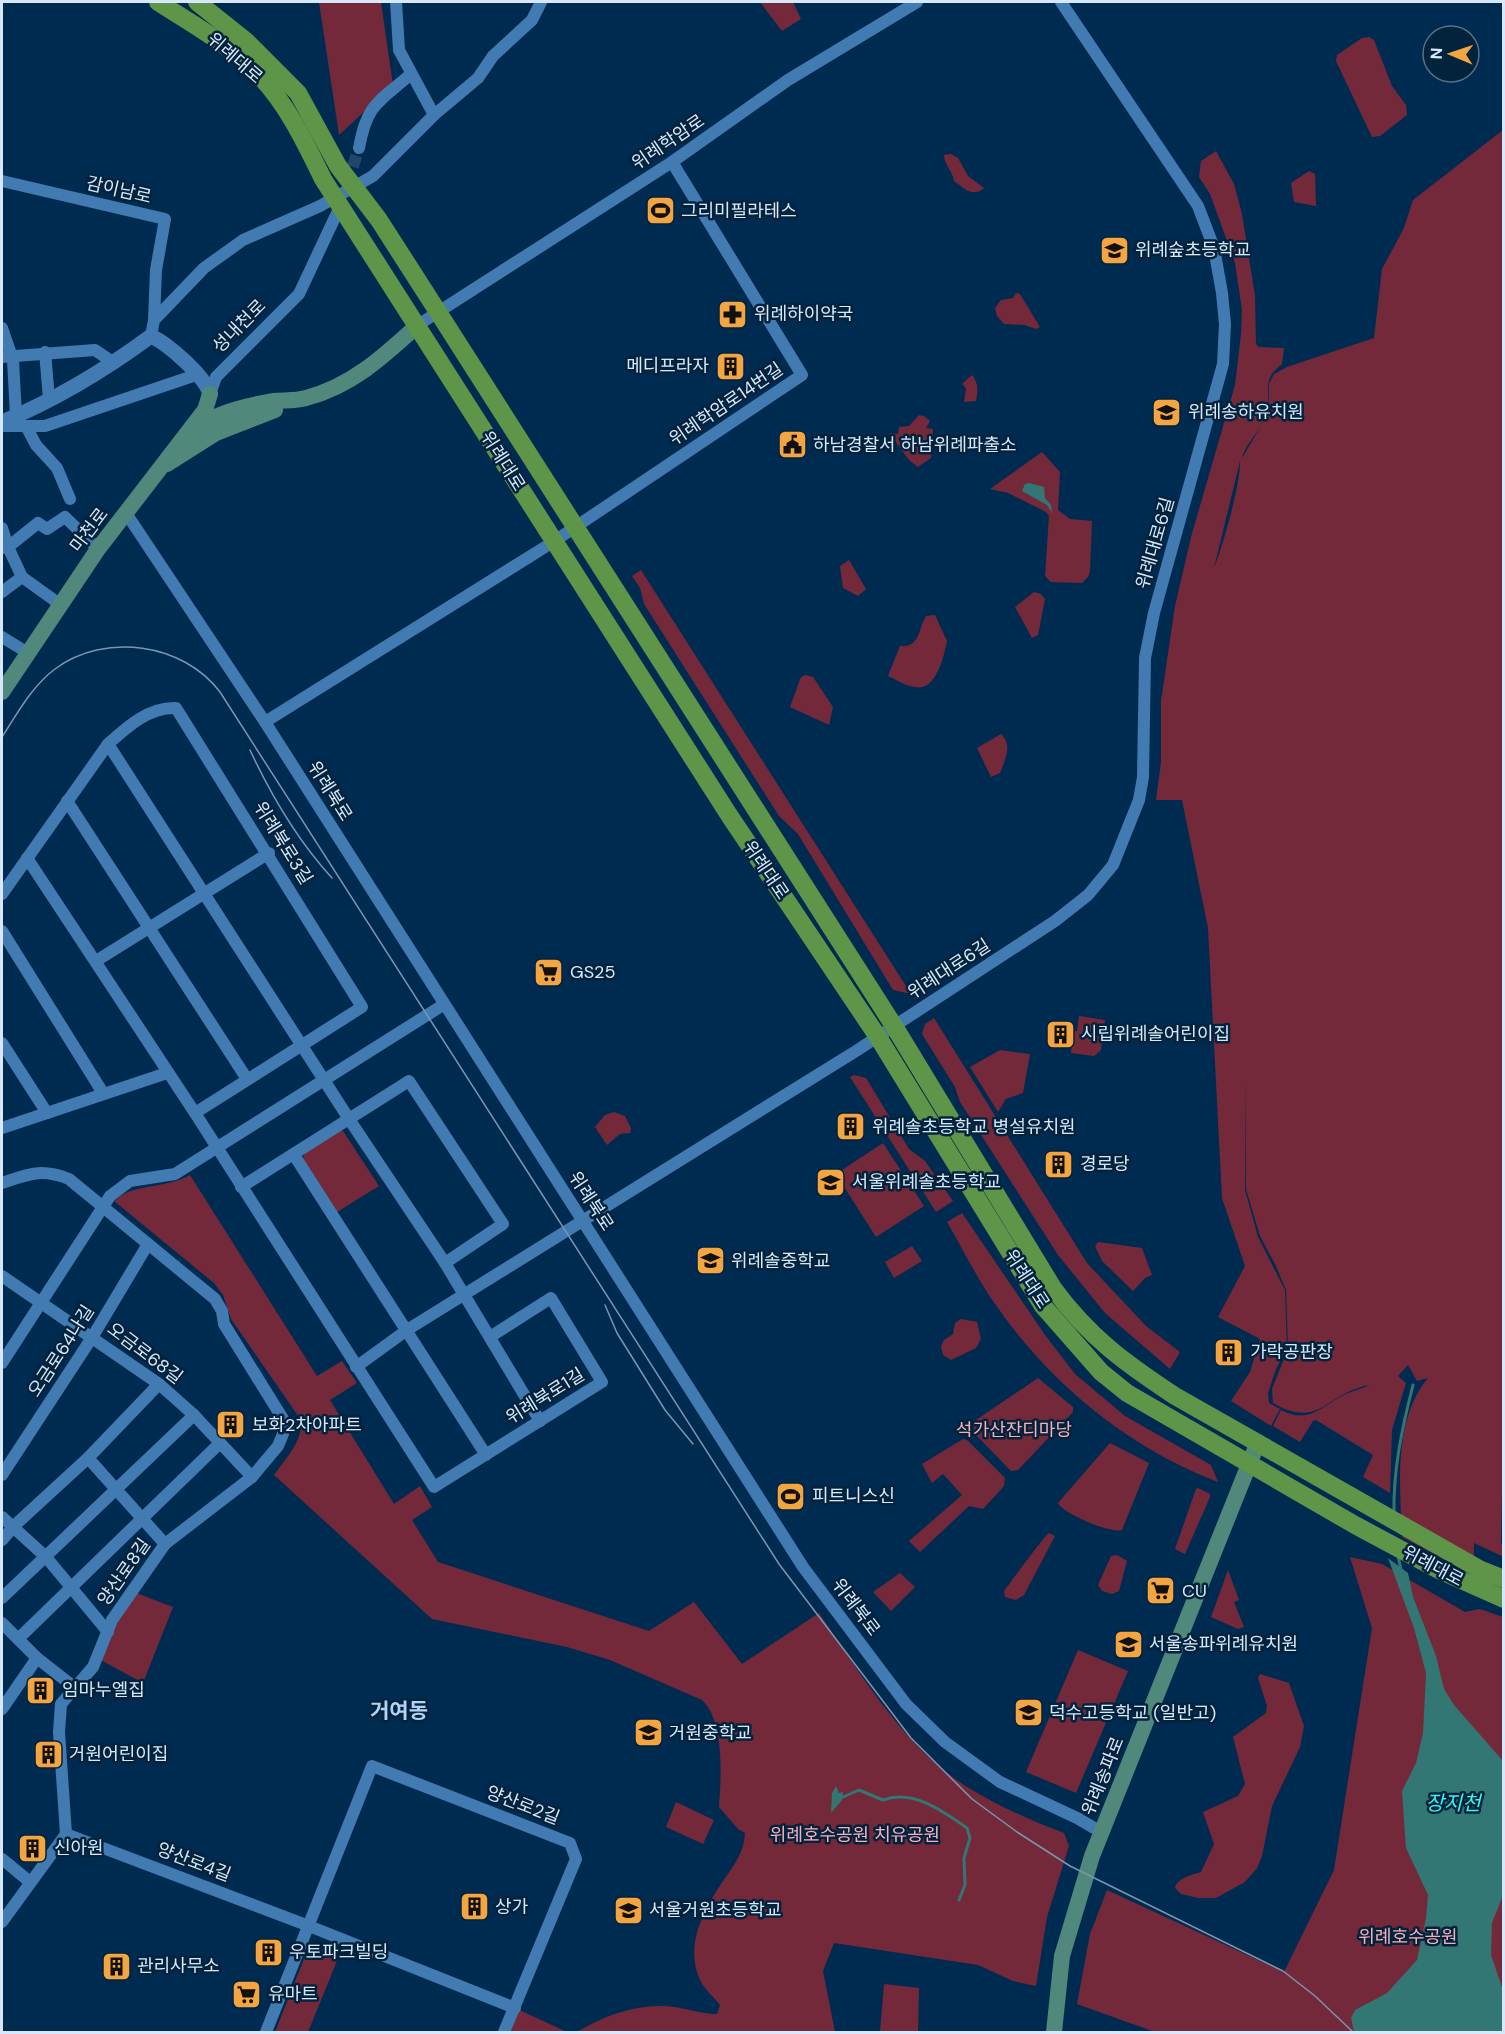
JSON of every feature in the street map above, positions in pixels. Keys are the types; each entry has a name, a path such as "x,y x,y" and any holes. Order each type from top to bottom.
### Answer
{"main road":[{"name":"위례대로","path":"158,2 218,40 258,74 296,124 323,179 740,832 878,1037 1043,1306 1101,1372 1127,1394 1355,1525 1479,1590 1503,1599"},
{"name":"위례대로","path":"197,2 246,41 298,93 338,166 379,220 438,312 894,1026 1053,1288 1076,1319 1132,1368 1175,1396 1481,1570 1503,1579"},
{"path":"161,468 216,433 336,386 374,366 418,325"},
{"name":"마천로","path":"2,692 98,549 209,403 210,394"},
{"path":"175,449 201,423 263,404 305,399"},
{"name":"위례송파로","path":"1054,2032 1062,1956 1101,1833 1258,1442"}],"street":[{"path":"396,2 399,50 434,115"},
{"path":"11,422 114,363 153,328 204,268 243,240 343,194 373,176 434,115 478,78 493,56 532,20 541,2"},
{"name":"위례학암로","path":"418,325 672,162 788,80 917,2"},
{"name":"위례대로6길","path":"582,1221 878,1037 1073,907 1113,865 1121,849 1139,800 1143,777 1145,658 1154,613 1223,364 1226,324 1214,248 1198,206 1061,2"},
{"path":"359,148 364,121 374,106 411,74"},
{"name":"위례학암로14번길","path":"265,722 553,542 802,375 672,162"},
{"name":"감이남로","path":"2,181 165,219 156,270 153,328"},
{"name":"성내천로","path":"210,394 216,377 299,294 337,213"},
{"path":"2,328 5,356"},
{"path":"153,328 208,387 210,394"},
{"path":"5,356 94,350 114,363"},
{"path":"45,352 49,399"},
{"path":"5,356 13,360 11,422 57,468 70,499"},
{"path":"11,422 45,426 196,375"},
{"name":"위례북로","path":"126,513 265,722 443,1005 803,1567 906,1704 945,1742 980,1769 1101,1833"},
{"path":"5,547 38,523 47,529 65,517 98,549"},
{"path":"2,528 5,547 22,577 61,605"},
{"path":"2,592 22,577"},
{"path":"2,637 28,653"},
{"name":"위례북로3길","path":"2,894 108,744 124,730 159,707 176,708 362,1006 303,1044"},
{"path":"108,744 303,1044 324,1081 445,1263 540,1421"},
{"path":"67,801 247,1079"},
{"path":"96,961 268,854"},
{"path":"27,858 217,1147"},
{"path":"2,932 103,1093"},
{"path":"2,1363 110,1196 130,1182 175,1174 443,1005"},
{"path":"2,1043 47,1113"},
{"path":"195,1113 303,1044"},
{"path":"2,1128 167,1073"},
{"path":"241,1187 409,1081 503,1224 445,1263"},
{"name":"위례북로1길","path":"217,1147 434,1488 602,1382 551,1298 490,1337"},
{"path":"294,1155 486,1455"},
{"name":"양산로8길","path":"2,1183 36,1172 50,1172 75,1183 215,1299 222,1311 224,1324 283,1419 283,1434 278,1446 252,1477 165,1544 112,1620 93,1667 61,1704 59,1732 66,1834"},
{"path":"356,1367 407,1330 582,1221"},
{"name":"오금로64나길","path":"2,1475 93,1336 148,1244"},
{"name":"오금로68길","path":"2,1276 93,1336 159,1384 194,1415 252,1477"},
{"path":"2,1540 14,1526 88,1458 159,1384"},
{"path":"2,1598 194,1415"},
{"path":"18,1639 220,1443"},
{"path":"88,1458 165,1544"},
{"path":"2,1517 46,1557 108,1632"},
{"path":"2,1623 37,1658 74,1687"},
{"path":"2,1708 37,1658"},
{"name":"양산로2길","path":"309,1926 372,1766 570,1843 576,1859 504,2032"},
{"path":"2,1922 66,1834"},
{"name":"양산로4길","path":"66,1834 309,1926 515,2008"},
{"path":"2,1859 30,1882"},
{"path":"266,2032 309,1926"}],"green space":[{"path":"319,2 381,2 393,85 339,135"},
{"path":"760,2 793,2 801,19 782,31"},
{"path":"1369,37 1374,40 1392,86 1406,105 1407,115 1380,136 1372,137 1336,61 1337,55 1362,38"},
{"path":"1503,130 1504,1374 1500,1374 1504,1375 1501,1544 1504,1557 1474,1543 1474,1575 1402,1537 1400,1475 1404,1433 1409,1413 1428,1378 1417,1381 1408,1365 1398,1376 1406,1383 1392,1430 1390,1493 1363,1477 1373,1455 1316,1420 1313,1421 1300,1442 1273,1426 1281,1410 1290,1414 1306,1415 1345,1394 1369,1385 1354,1389 1313,1411 1302,1413 1273,1403 1272,1389 1288,1349 1286,1290 1260,1236 1246,1189 1245,1079 1245,1190 1258,1237 1285,1290 1287,1349 1276,1369 1268,1393 1269,1403 1280,1409 1271,1426 1231,1401 1250,1372 1260,1339 1218,1317 1245,1266 1222,1198 1208,928 1182,800 1156,800 1161,762 1161,701 1175,606 1191,537 1235,385 1241,334 1242,310 1235,263 1210,194 1199,177 1201,161 1216,151 1234,184 1242,214 1255,296 1256,344 1259,347 1284,348 1282,364 1275,370 1269,381 1268,404 1260,428 1269,413 1269,384 1274,374 1287,367 1374,338 1382,269 1404,228 1413,200","holes":["1258,431 1242,458 1247,446","1240,461 1231,514 1214,568"]},
{"path":"951,154 958,158 968,176 984,188 972,192 954,181 944,159 944,155"},
{"path":"1309,171 1315,174 1316,206 1294,202 1291,183"},
{"path":"1016,293 1020,294 1040,327 1036,329 1025,325 1004,324 997,316 995,308 1001,300 1013,298"},
{"path":"972,375 976,381 976,401 964,402 966,388 962,384"},
{"path":"919,415 930,421 926,428 933,429 931,458 918,467 909,460 889,433 898,434 899,427 909,426"},
{"path":"1042,452 1060,472 1058,510 1070,519 1092,521 1090,571 1082,583 1051,582 1045,576 1049,516 1046,512 1008,493 990,489"},
{"path":"849,560 866,589 858,596 843,588 840,566"},
{"path":"641,570 911,994 893,990 798,834 779,816 644,604 640,588 632,576"},
{"path":"1034,592 1041,594 1045,599 1038,635 1032,638 1015,607"},
{"path":"935,615 947,641 934,679 922,687 915,687 888,676 900,646 907,646 915,641 926,616"},
{"path":"805,675 813,677 833,707 829,725 790,707 801,677"},
{"path":"1001,734 1007,743 1007,753 1000,773 991,777 977,748"},
{"path":"1079,1016 1105,1020 1101,1050 1094,1056 1071,1053 1073,1038 1067,1037 1068,1030 1077,1031"},
{"path":"934,1018 1087,1263 1146,1326 1180,1352 1170,1369 1105,1313 1058,1255 960,1102 955,1087 922,1034 925,1024"},
{"path":"1000,1050 1030,1054 1023,1093 1006,1099 998,1112 970,1067"},
{"path":"854,1075 866,1078 909,1149 925,1161 953,1201 936,1212 850,1077"},
{"path":"614,1112 625,1116 631,1128 630,1133 620,1134 607,1145 595,1127 605,1115"},
{"path":"337,1131 343,1131 379,1186 337,1212 303,1160 304,1152"},
{"path":"883,1143 924,1206 876,1237 836,1174"},
{"name":"위례호수공원 치유공원","path":"190,1175 317,1376 342,1361 357,1383 330,1400 394,1504 420,1486 432,1507 412,1520 438,1562 649,1631 694,1602 742,1664 819,1613 866,1683 902,1729 942,1769 988,1799 1064,1833 1069,1846 1047,1917 1036,1986 1013,1981 978,1965 834,1943 823,1971 835,2032 577,2032 608,2016 642,2007 666,2006 717,2014 720,2005 700,1980 696,1967 695,1941 709,1904 735,1864 745,1833 738,1829 719,1807 720,1751 715,1722 702,1700 610,1660 567,1647 432,1619 274,1475 296,1442 301,1420 231,1319 223,1295 214,1283 114,1201 131,1191 170,1183"},
{"path":"962,1213 1045,1335 1075,1374 1125,1416 1211,1465 1218,1482 1184,1467 1121,1431 1092,1409 1039,1359 993,1301 947,1222"},
{"path":"1098,1242 1142,1248 1152,1275 1145,1278 1133,1291 1102,1261 1095,1246"},
{"path":"912,1246 922,1261 894,1278 885,1262"},
{"path":"961,1319 977,1322 981,1339 976,1348 951,1360 943,1355 941,1346 944,1340 953,1334 955,1323"},
{"name":"석가산잔디마당","path":"1038,1378 1073,1407 1073,1412 1018,1470 1011,1471 975,1434 973,1422"},
{"path":"963,1439 967,1440 1005,1478 1004,1486 983,1509 969,1506 920,1552 909,1541 962,1495 943,1474 932,1483 922,1464"},
{"path":"1110,1443 1149,1463 1122,1530 1108,1529 1087,1522 1068,1512 1058,1503"},
{"path":"1198,1488 1210,1494 1210,1497 1185,1554 1175,1549"},
{"path":"1049,1533 1055,1536 1024,1595 1016,1600 1005,1597 1004,1591"},
{"path":"1117,1555 1127,1561 1119,1591 1112,1594 1102,1591 1098,1585 1111,1556"},
{"name":"위례호수공원","path":"1350,1557 1382,1564 1465,1612 1480,1609 1503,1617 1503,2032 1155,2032 1077,2004 1090,1934 1107,1890 1284,1972 1334,1870 1372,1628"},
{"path":"1228,1570 1239,1600 1234,1602 1244,1627 1238,1629 1211,1617"},
{"path":"900,1573 915,1587 891,1611 873,1592"},
{"path":"131,1591 173,1607 143,1683 97,1658"},
{"path":"1078,1650 1128,1671 1076,1793 1026,1772"},
{"path":"1260,1674 1289,1683 1304,1726 1300,1747 1272,1806 1262,1856 1257,1868 1245,1882 1216,1898 1198,1898 1181,1894 1175,1888 1176,1885 1185,1877 1201,1872 1214,1844 1203,1812 1238,1796 1245,1784 1233,1737 1266,1713 1267,1706 1258,1678"},
{"path":"676,1802 714,1820 703,1844 666,1827"},
{"path":"310,1944 339,1956 308,2032 275,2032"},
{"path":"884,1984 919,1988 918,2032 880,2032"},
{"path":"515,2008 567,2032 504,2032"}],"water":[{"path":"1025,484 1044,487 1045,498 1051,505 1052,513 1047,505 1022,491"},
{"name":"장지천","path":"1388,1558 1408,1573 1413,1597 1436,1656 1444,1689 1454,1705 1503,1761 1503,1895 1492,1923 1491,1955 1503,1990 1503,2032 1354,2032 1351,2018 1355,2010 1387,1993 1417,1960 1426,1918 1428,1895 1406,1848 1402,1791 1416,1763 1423,1733 1426,1673 1414,1628"},
{"path":"836,1786 839,1793 843,1792 842,1800 831,1813 832,1793"}],"waterway":[{"name":"장지천","path":"1394,1514 1399,1449 1413,1385"},
{"name":"장지천","path":"1398,1556 1401,1570"},
{"path":"843,1797 859,1790 883,1800 905,1797 938,1809 967,1828 970,1838 964,1858 965,1885 959,1900"}],"tunnel":[{"path":"347,184 359,148"}],"tram line":[{"path":"2,737 26,701 47,676 75,657 97,650 119,647 142,648 165,653 204,675 220,692 779,1564 911,1738 972,1799 1017,1832 1070,1866 1283,1971 1315,1996 1353,2032"},
{"path":"250,750 286,817 332,878"},
{"path":"605,1305 617,1333 665,1410 693,1444"}],"place":[{"name":"그리미필라테스","path":"660,211"},
{"name":"위례숲초등학교","path":"1114,250"},
{"name":"위례하이약국","path":"733,314"},
{"name":"메디프라자","path":"730,366"},
{"name":"위례송하유치원","path":"1167,412"},
{"name":"하남경찰서 하남위례파출소","path":"792,445"},
{"name":"GS25","path":"549,972"},
{"name":"시립위례솔어린이집","path":"1060,1034"},
{"name":"위례솔초등학교 병설유치원","path":"851,1127"},
{"name":"경로당","path":"1059,1164"},
{"name":"서울위례솔초등학교","path":"831,1182"},
{"name":"위례솔중학교","path":"710,1261"},
{"name":"가락공판장","path":"1229,1352"},
{"name":"보화2차아파트","path":"231,1425"},
{"name":"피트니스신","path":"791,1496"},
{"name":"CU","path":"1161,1591"},
{"name":"서울송파위례유치원","path":"1128,1644"},
{"name":"임마누엘집","path":"41,1690"},
{"name":"덕수고등학교 (일반고)","path":"1028,1713"},
{"name":"거원중학교","path":"648,1733"},
{"name":"거원어린이집","path":"48,1754"},
{"name":"신아원","path":"33,1848"},
{"name":"상가","path":"474,1907"},
{"name":"서울거원초등학교","path":"628,1910"},
{"name":"우토파크빌딩","path":"268,1952"},
{"name":"관리사무소","path":"116,1966"},
{"name":"유마트","path":"247,1994"}],"district":[{"name":"거여동","path":"399,1711"}]}
